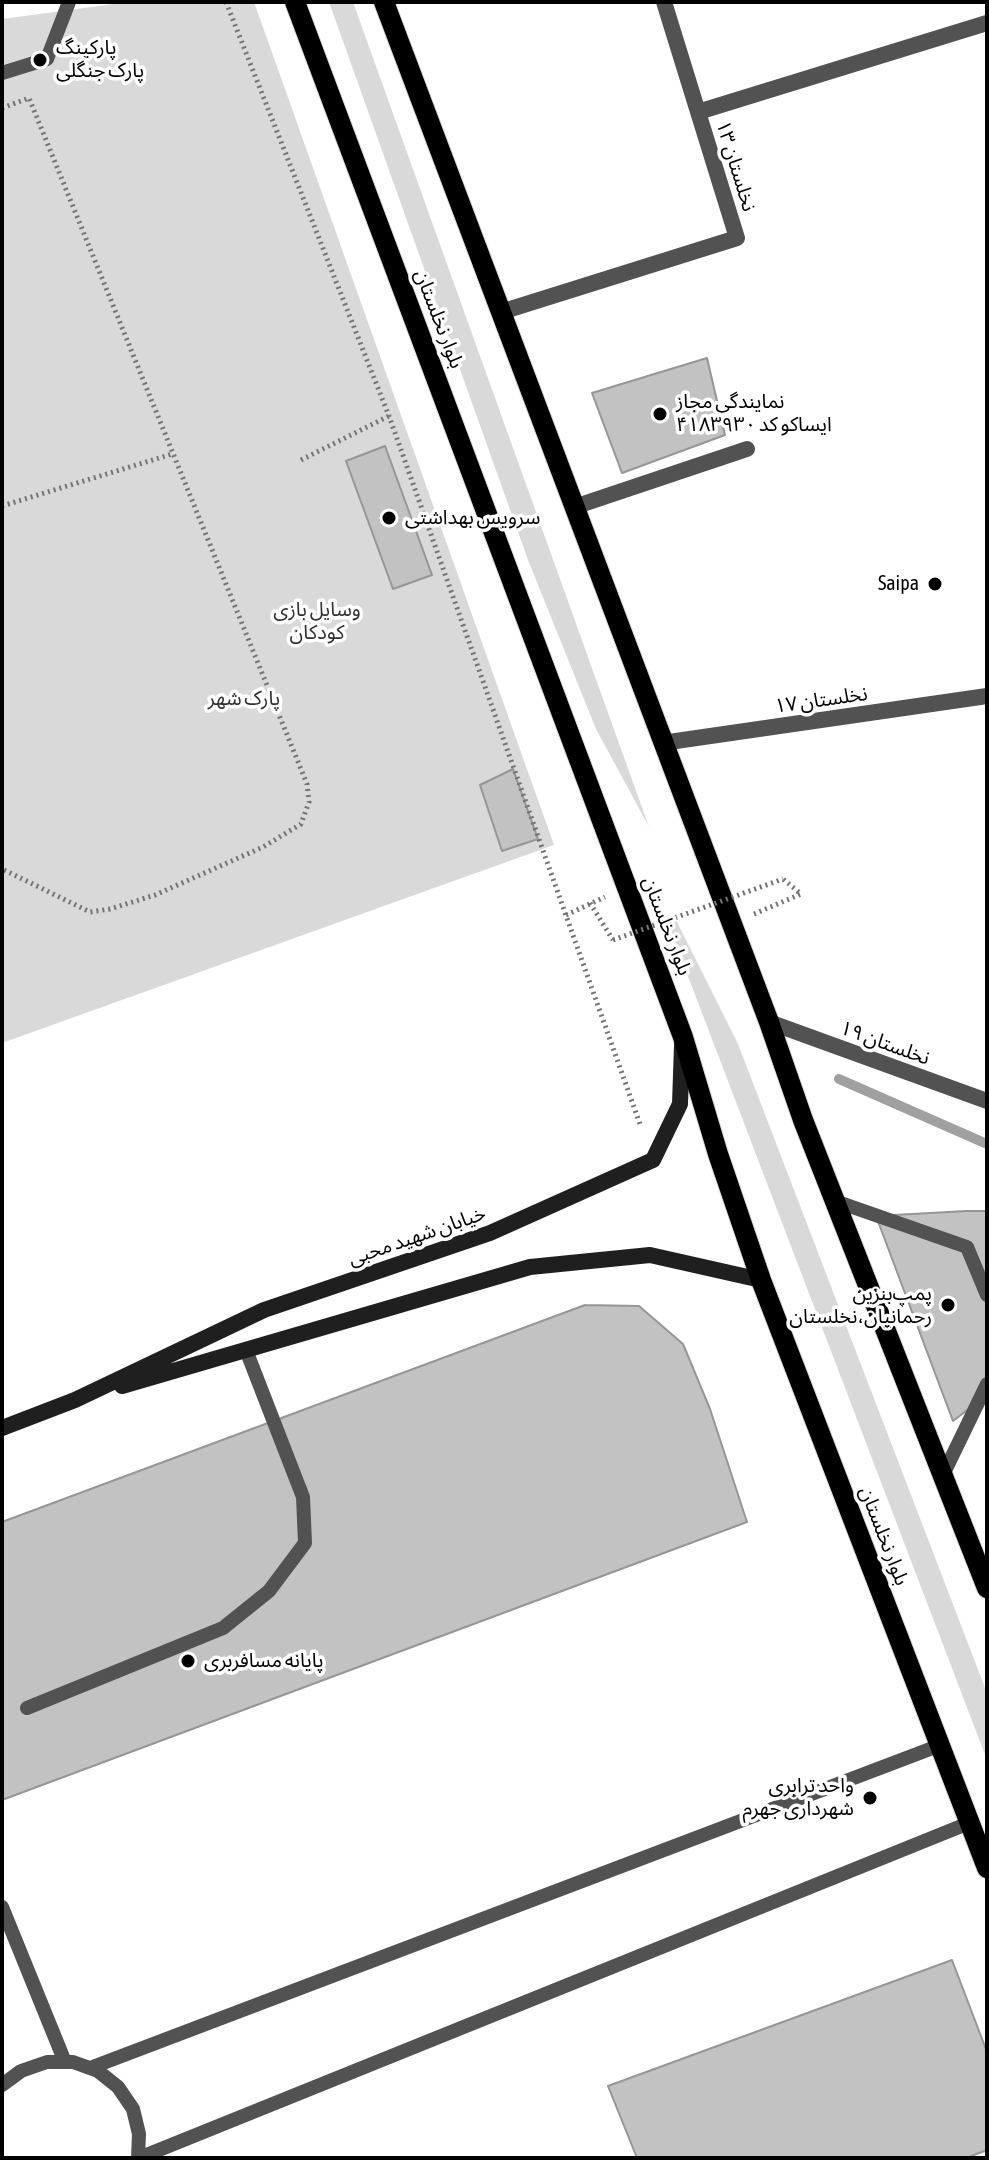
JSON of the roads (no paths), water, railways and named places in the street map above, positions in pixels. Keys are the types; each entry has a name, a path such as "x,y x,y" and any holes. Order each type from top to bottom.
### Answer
{"main road":[{"name":"بلوار نخلستان","path":"295,2 683,1037 718,1154 761,1280 987,1868"},
{"path":"384,2 835,1201 987,1588"},
{"name":"خیابان شهید محبی","path":"2,1428 75,1400 264,1310 490,1233 653,1160 680,1104 683,1037"},
{"name":"خیابان شهید محبی","path":"75,1400 530,1267 650,1255 761,1280"}],"street":[{"path":"664,2 698,112"},
{"name":"نخلستان ۱۳","path":"501,312 737,238 698,112 987,23"},
{"path":"574,507 747,449"},
{"name":"نخلستان ۱۷","path":"662,743 987,696"},
{"name":"نخلستان ۱۹","path":"769,1022 987,1101"}],"lane":[{"path":"2,73 47,59 69,2"},
{"path":"835,1201 967,1247 987,1295"},
{"path":"27,1708 223,1628 269,1591 305,1543 303,1497 246,1350"},
{"path":"943,1475 987,1384"},
{"path":"90,2068 938,1746"},
{"path":"2,2085 21,2071 47,2062 65,2062 98,2071 118,2087 133,2109 139,2134 139,2158 969,1823"},
{"path":"2,1907 65,2062"}],"waterway":[{"path":"839,1079 987,1144"}],"place":[{"name":"پارکینگ پارک جنگلی","path":"40,60"},
{"name":"نمایندگی مجاز ایساکو کد ۴۱۸۳۹۳۰","path":"660,414"},
{"name":"سرویس بهداشتی","path":"389,518"},
{"name":"Saipa","path":"935,584"},
{"name":"پمپ‌بنزین رحمانیان،نخلستان","path":"948,1305"},
{"name":"پایانه مسافربری","path":"188,1661"},
{"name":"واحد ترابری شهرداری جهرم","path":"870,1798"}],"park label":[{"name":"وسایل بازی کودکان","path":"317,622"},
{"name":"پارک شهر","path":"244,699"}]}
